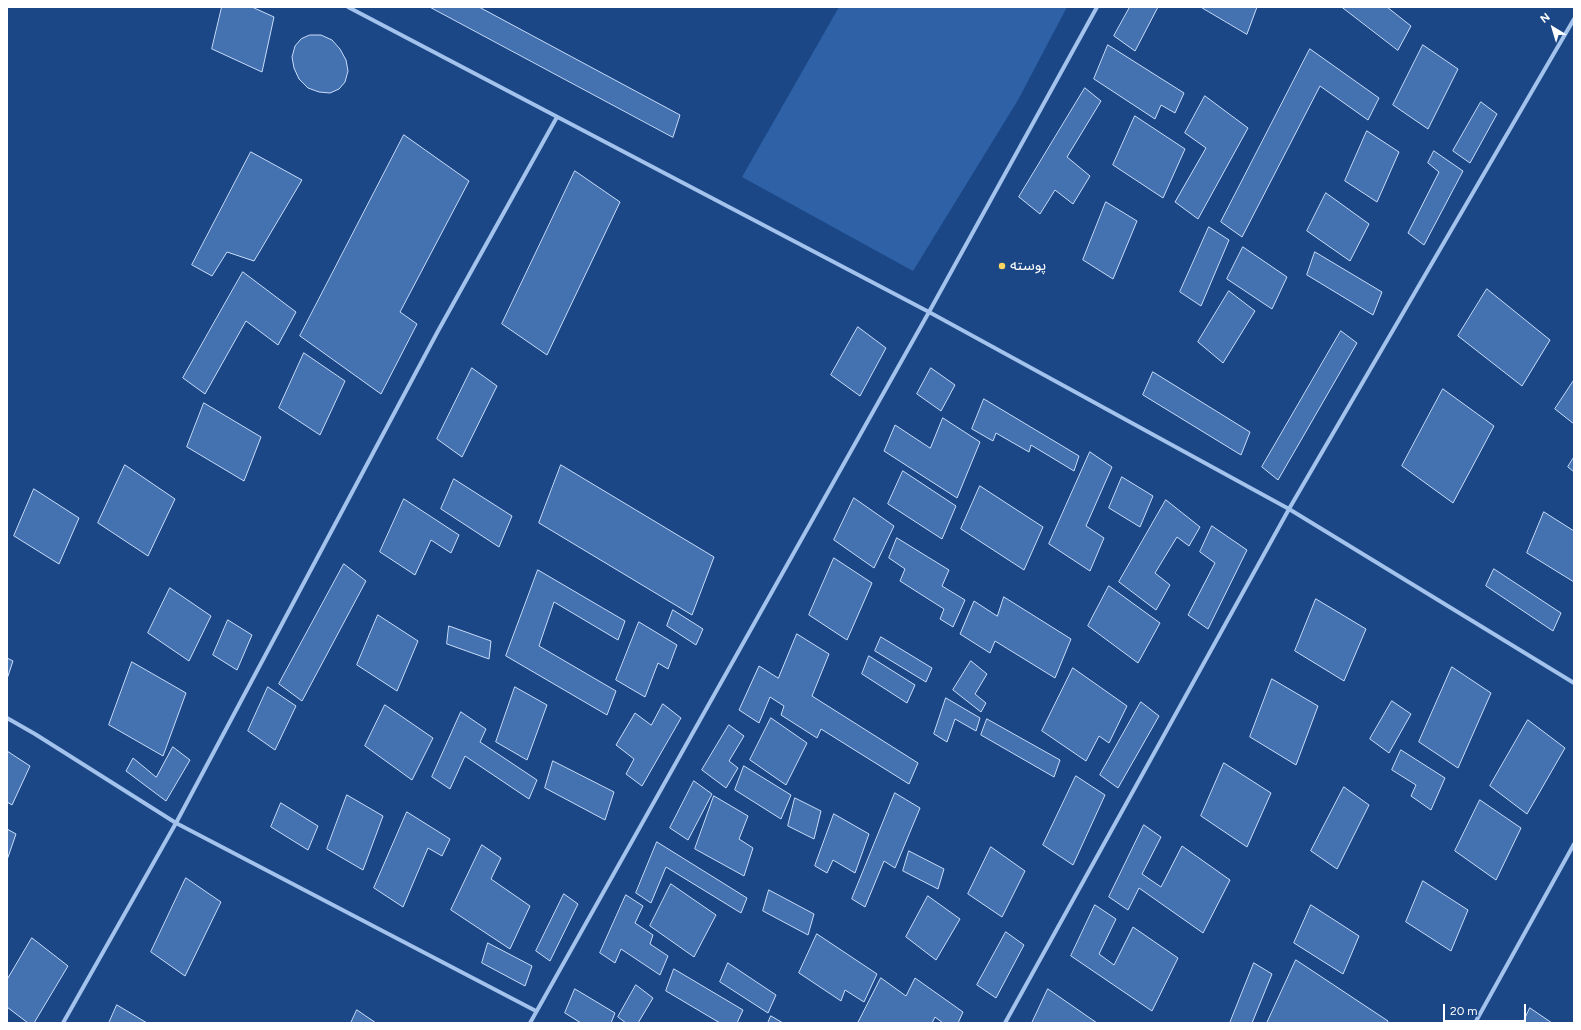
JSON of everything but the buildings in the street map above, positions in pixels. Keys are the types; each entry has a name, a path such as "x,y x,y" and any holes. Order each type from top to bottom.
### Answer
{"street":[{"path":"348,7 929,312 1289,509 1574,683"},
{"path":"530,1023 929,312 1097,7"},
{"path":"1005,1023 1289,509 1574,19"},
{"path":"63,1023 176,823 435,338 557,117"},
{"path":"7,718 176,823 536,1011"},
{"path":"1475,1023 1574,844"}],"shaded area":[{"path":"839,7 1067,7 1018,100 913,271 742,177"}],"place":[{"name":"پوسته","path":"1002,266"}]}
